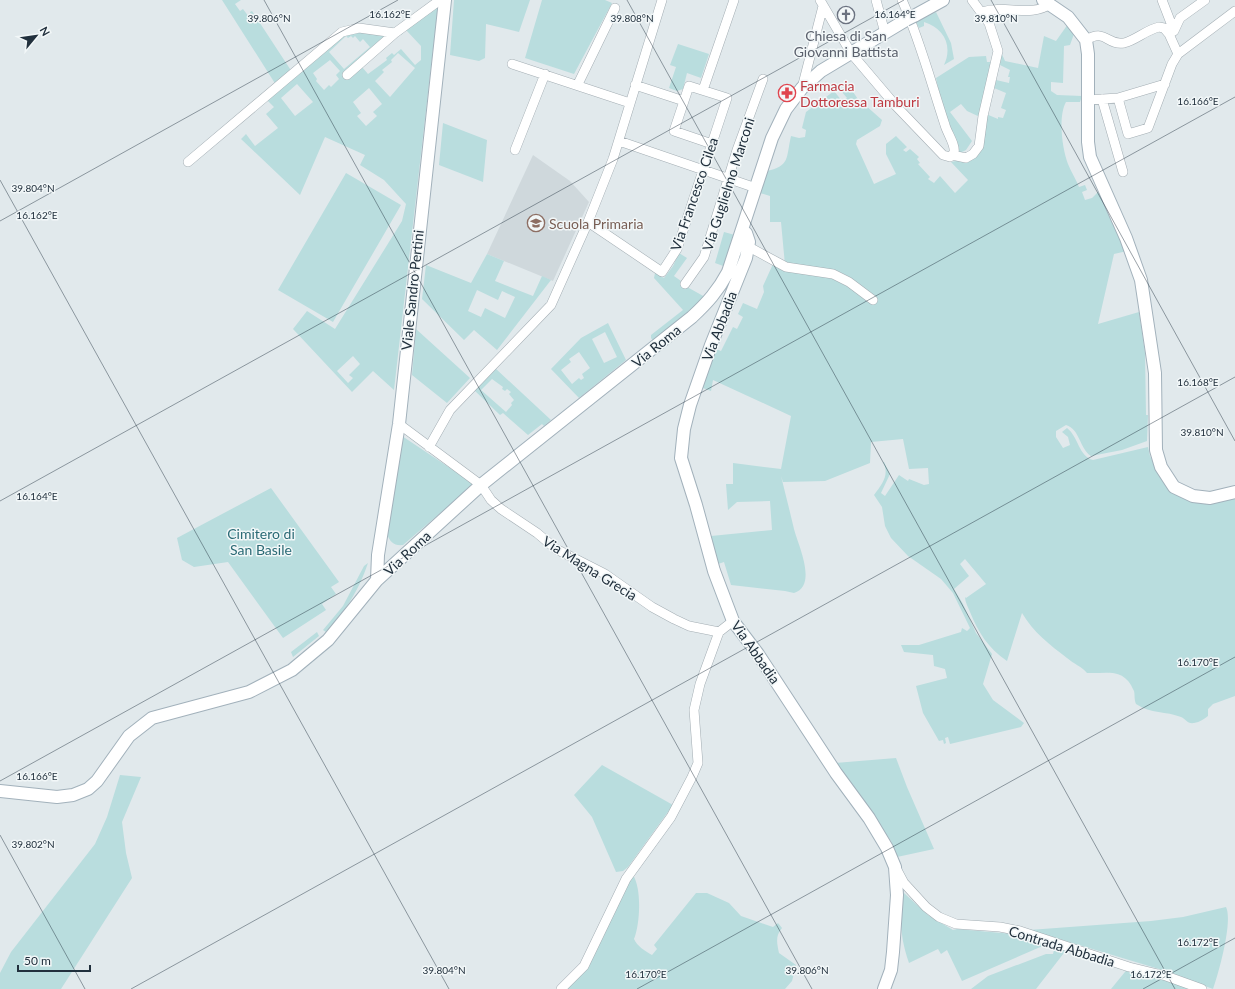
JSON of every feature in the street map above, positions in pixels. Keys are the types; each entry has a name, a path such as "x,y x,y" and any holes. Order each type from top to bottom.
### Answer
{"street":[{"path":"347,75 395,33 440,0"},
{"name":"Viale Sandro Pertini","path":"377,580 378,555 398,424 446,0"},
{"path":"429,447 450,410 551,304 588,222 619,141 662,0"},
{"path":"712,144 674,131 689,86 703,90 734,0"},
{"path":"876,0 885,33"},
{"path":"902,0 909,16 946,130 954,148 952,156"},
{"name":"Via Roma","path":"0,791 57,797 73,795 88,789 97,781 129,736 152,718 250,692 292,670 328,640 377,580 481,485 692,317 711,299 719,289 728,272 780,119 802,88 821,71 885,33 909,16 942,0"},
{"path":"823,2 851,53 896,106 942,155 947,157 952,156 966,158 973,154 979,146 983,116 998,51 992,29 982,12 972,0"},
{"path":"1162,0 1178,54"},
{"path":"1189,0 1195,8"},
{"path":"1172,32 1180,18 1205,0"},
{"path":"802,88 823,2"},
{"path":"982,12 992,9 1043,9 1046,2 1068,17 1086,40 1088,54 1088,142 1090,157 1126,238 1141,280 1155,373 1156,450 1161,467 1174,487 1193,496 1210,498 1235,492"},
{"path":"578,84 615,8"},
{"path":"1118,98 1128,134 1148,128 1172,64 1178,54 1235,11"},
{"path":"188,162 342,32 359,28 395,33"},
{"path":"1086,40 1097,35 1114,42 1125,42 1159,28 1164,28 1172,32"},
{"path":"512,64 578,84 630,103"},
{"path":"515,150 545,74"},
{"name":"Via Guglielmo Marconi","path":"685,284 704,256 728,177 763,79"},
{"path":"1088,100 1118,98 1165,84"},
{"path":"635,85 684,101"},
{"name":"Via Francesco Cilea","path":"588,222 662,272 677,249 727,98 703,90"},
{"path":"1102,99 1123,172"},
{"path":"619,141 728,177 736,182 756,188"},
{"path":"742,230 746,232 748,247 786,267 833,274 849,282 873,300"},
{"name":"Via Abbadia","path":"748,247 746,258 711,345 690,406 684,430 681,453 714,571 733,621 758,654 836,773 869,818 887,848 895,867 897,895 893,957 891,970 884,989"},
{"name":"Via Magna Grecia","path":"398,424 481,485 491,500 501,510 537,533 556,549 605,574 652,607 674,619 689,626 719,632"},
{"path":"561,989 584,966 626,879 671,817 692,777 698,756 694,710 700,684 719,632 733,621"},
{"name":"Contrada Abbadia","path":"895,867 904,883 926,907 939,917 956,924 1000,927 1020,931 1129,967 1166,976 1202,989"}],"shaded area":[{"path":"533,155 570,181 589,202 553,281 487,254"}],"green space":[{"path":"222,0 241,0 235,4 240,11 243,9 249,17 251,15 250,12 252,11 292,72 276,85"},
{"path":"454,0 530,0 519,32 486,24 485,58 479,61 450,55"},
{"path":"542,0 605,0 612,3 574,74 525,58"},
{"path":"438,5 394,390 373,371 352,392 293,329 307,311 335,329 402,221 406,204 384,180 360,165 365,155 325,137 300,195 241,139 246,134 255,146 278,128 266,114 274,107 267,100 341,37 361,32 396,35","holes":["406,30 421,46 421,60 415,65 401,49 394,55 392,53 386,58 387,60 368,74 362,67 400,33 401,35","346,36 348,38 351,36 353,38 355,36 360,42 363,39 370,47 344,69 329,52","398,53 415,68 390,97 375,81 384,72 382,70 392,62 391,60","330,60 340,71 336,75 339,79 331,87 329,85 324,90 316,81 317,79 313,73","297,84 313,102 295,116 281,98","369,88 382,104 373,112 377,116 366,126 357,116 361,113 353,102","353,356 360,364 349,375 353,378 348,383 337,371"]},
{"path":"936,12 951,43 954,59 944,65 947,58 947,45 945,39 937,29 931,25 924,22 924,26 919,28 916,22"},
{"path":"1068,24 1075,31 1070,45 1064,46 1063,83 1051,82 1051,91 1057,95 1082,96 1080,102 1066,102 1062,115 1062,133 1066,158 1079,187 1085,185 1087,190 1082,192 1085,200 1092,198 1099,191 1127,251 1114,254 1098,324 1139,312 1145,353 1146,415 1148,415 1147,441 1122,450 1091,456 1087,453 1074,430 1066,425 1056,431 1056,437 1063,448 1070,445 1068,437 1062,432 1067,428 1074,436 1085,455 1093,460 1148,447 1150,456 1158,473 1195,494 1235,491 1235,696 1213,704 1208,709 1208,716 1194,723 1190,723 1175,715 1147,709 1136,704 1134,691 1130,683 1125,678 1114,673 1087,673 1042,638 1026,620 1022,613 1007,661 994,651 976,626 965,597 966,598 986,584 965,559 960,564 969,576 954,589 963,604 976,633 992,654 983,684 993,700 1024,723 1021,727 950,744 948,737 945,738 946,743 944,744 943,740 939,741 923,713 916,686 947,678 945,669 934,666 933,655 904,652 901,645 919,645 961,632 962,628 967,631 970,628 953,593 941,579 908,556 891,538 885,526 882,507 874,495 884,479 886,471 883,462 890,474 881,493 885,496 899,475 908,481 909,479 924,485 929,484 928,468 909,469 903,439 871,442 870,463 825,481 783,482 781,476 794,529 802,554 806,573 805,582 801,589 794,593 731,585 724,562 718,564 711,536 772,530 770,501 737,502 728,510 726,484 733,484 733,463 781,469 791,416 713,380 711,391 700,387 716,349 721,351 733,327 737,329 743,317 738,314 743,303 757,309 764,292 763,286 773,264 785,265 781,222 770,222 770,196 760,193 767,171 780,167 786,160 791,136 799,138 805,137 806,130 802,128 806,112 834,91 842,101 847,98 842,92 849,86 862,105 864,104 882,120 880,126 857,140 856,144 874,184 896,174 886,154 886,144 896,136 907,147 903,150 906,152 910,149 919,157 917,159 920,163 918,164 930,177 928,179 934,183 940,176 955,193 968,180 951,162 967,156 973,151 979,138 986,114 998,119 998,117 1003,118 1006,110 1001,108 1006,93 994,88 996,80 1009,83 1010,77 1008,77 1010,70 1000,65 1001,52 1005,61 1038,68 1044,36 1056,41"},
{"path":"678,44 709,54 701,78 687,73 683,89 677,91 669,88 676,67 670,65"},
{"path":"986,56 987,62 994,62 980,117 967,111 961,104 950,112 972,141 966,150 960,153 946,116 936,78 969,57"},
{"path":"443,123 487,140 483,182 439,165"},
{"path":"346,173 401,205 333,322 278,290"},
{"path":"724,232 735,235 726,267 715,263"},
{"path":"679,253 687,258 674,276 681,281 680,283 705,297 701,304 654,342 651,335 683,310 654,278 655,273 664,278 673,266"},
{"path":"487,254 504,261 495,281 533,296 542,276 551,280 497,350 474,330 464,340 422,299 426,265 471,283","holes":["477,290 498,300 502,291 515,297 505,318 485,308 481,317 468,311"]},
{"path":"608,323 626,360 579,398 551,369 581,338","holes":["605,332 617,357 604,363 592,339","579,352 590,368 582,374 584,378 581,380 579,378 572,384 561,370 571,362 569,359"]},
{"path":"416,329 470,378 447,403 412,375"},
{"path":"495,368 551,420 544,426 542,424 528,435 503,413 500,415 474,390","holes":["492,379 503,387 502,389 505,391 507,389 511,392 509,394 514,400 506,412 481,390"]},
{"path":"399,434 474,484 403,545 393,543 387,534"},
{"name":"Cimitero di San Basile","path":"271,488 339,582 331,587 336,594 322,604 326,610 283,638 228,562 194,567 182,560 177,538"},
{"path":"368,563 351,600 326,632 323,630 343,606 364,566"},
{"path":"317,632 319,636 293,657 291,652"},
{"path":"896,758 934,849 897,857 891,841 835,763"},
{"path":"602,765 673,805 628,867 623,871 616,872 592,817 574,795"},
{"path":"120,775 141,777 122,822 126,853 132,878 61,989 0,989 0,973 11,952 95,844 107,817"},
{"path":"633,875 636,881 639,897 638,925 634,939 639,946 647,952 652,955 657,949 654,945 696,893 707,893 729,903 741,916 773,927 778,923 782,928 777,937 779,953 796,965 792,981 785,989 565,989 570,986 588,967"},
{"path":"904,893 928,915 953,930 957,929 1013,934 1044,943 1045,945 962,981 947,950 941,954 938,949 909,963 904,945 901,921"},
{"path":"1226,907 1228,914 1227,935 1219,971 1213,989 1159,969 1029,930 1151,921 1183,917"},
{"path":"1057,947 1067,949 1036,989 971,989 988,976 1046,954 1053,954"},
{"path":"1129,967 1195,989 1111,989"}],"place":[{"name":"Chiesa di San Giovanni Battista","path":"846,15"},
{"name":"Farmacia Dottoressa Tamburi","path":"787,93"},
{"name":"Scuola Primaria","path":"536,223"}]}
